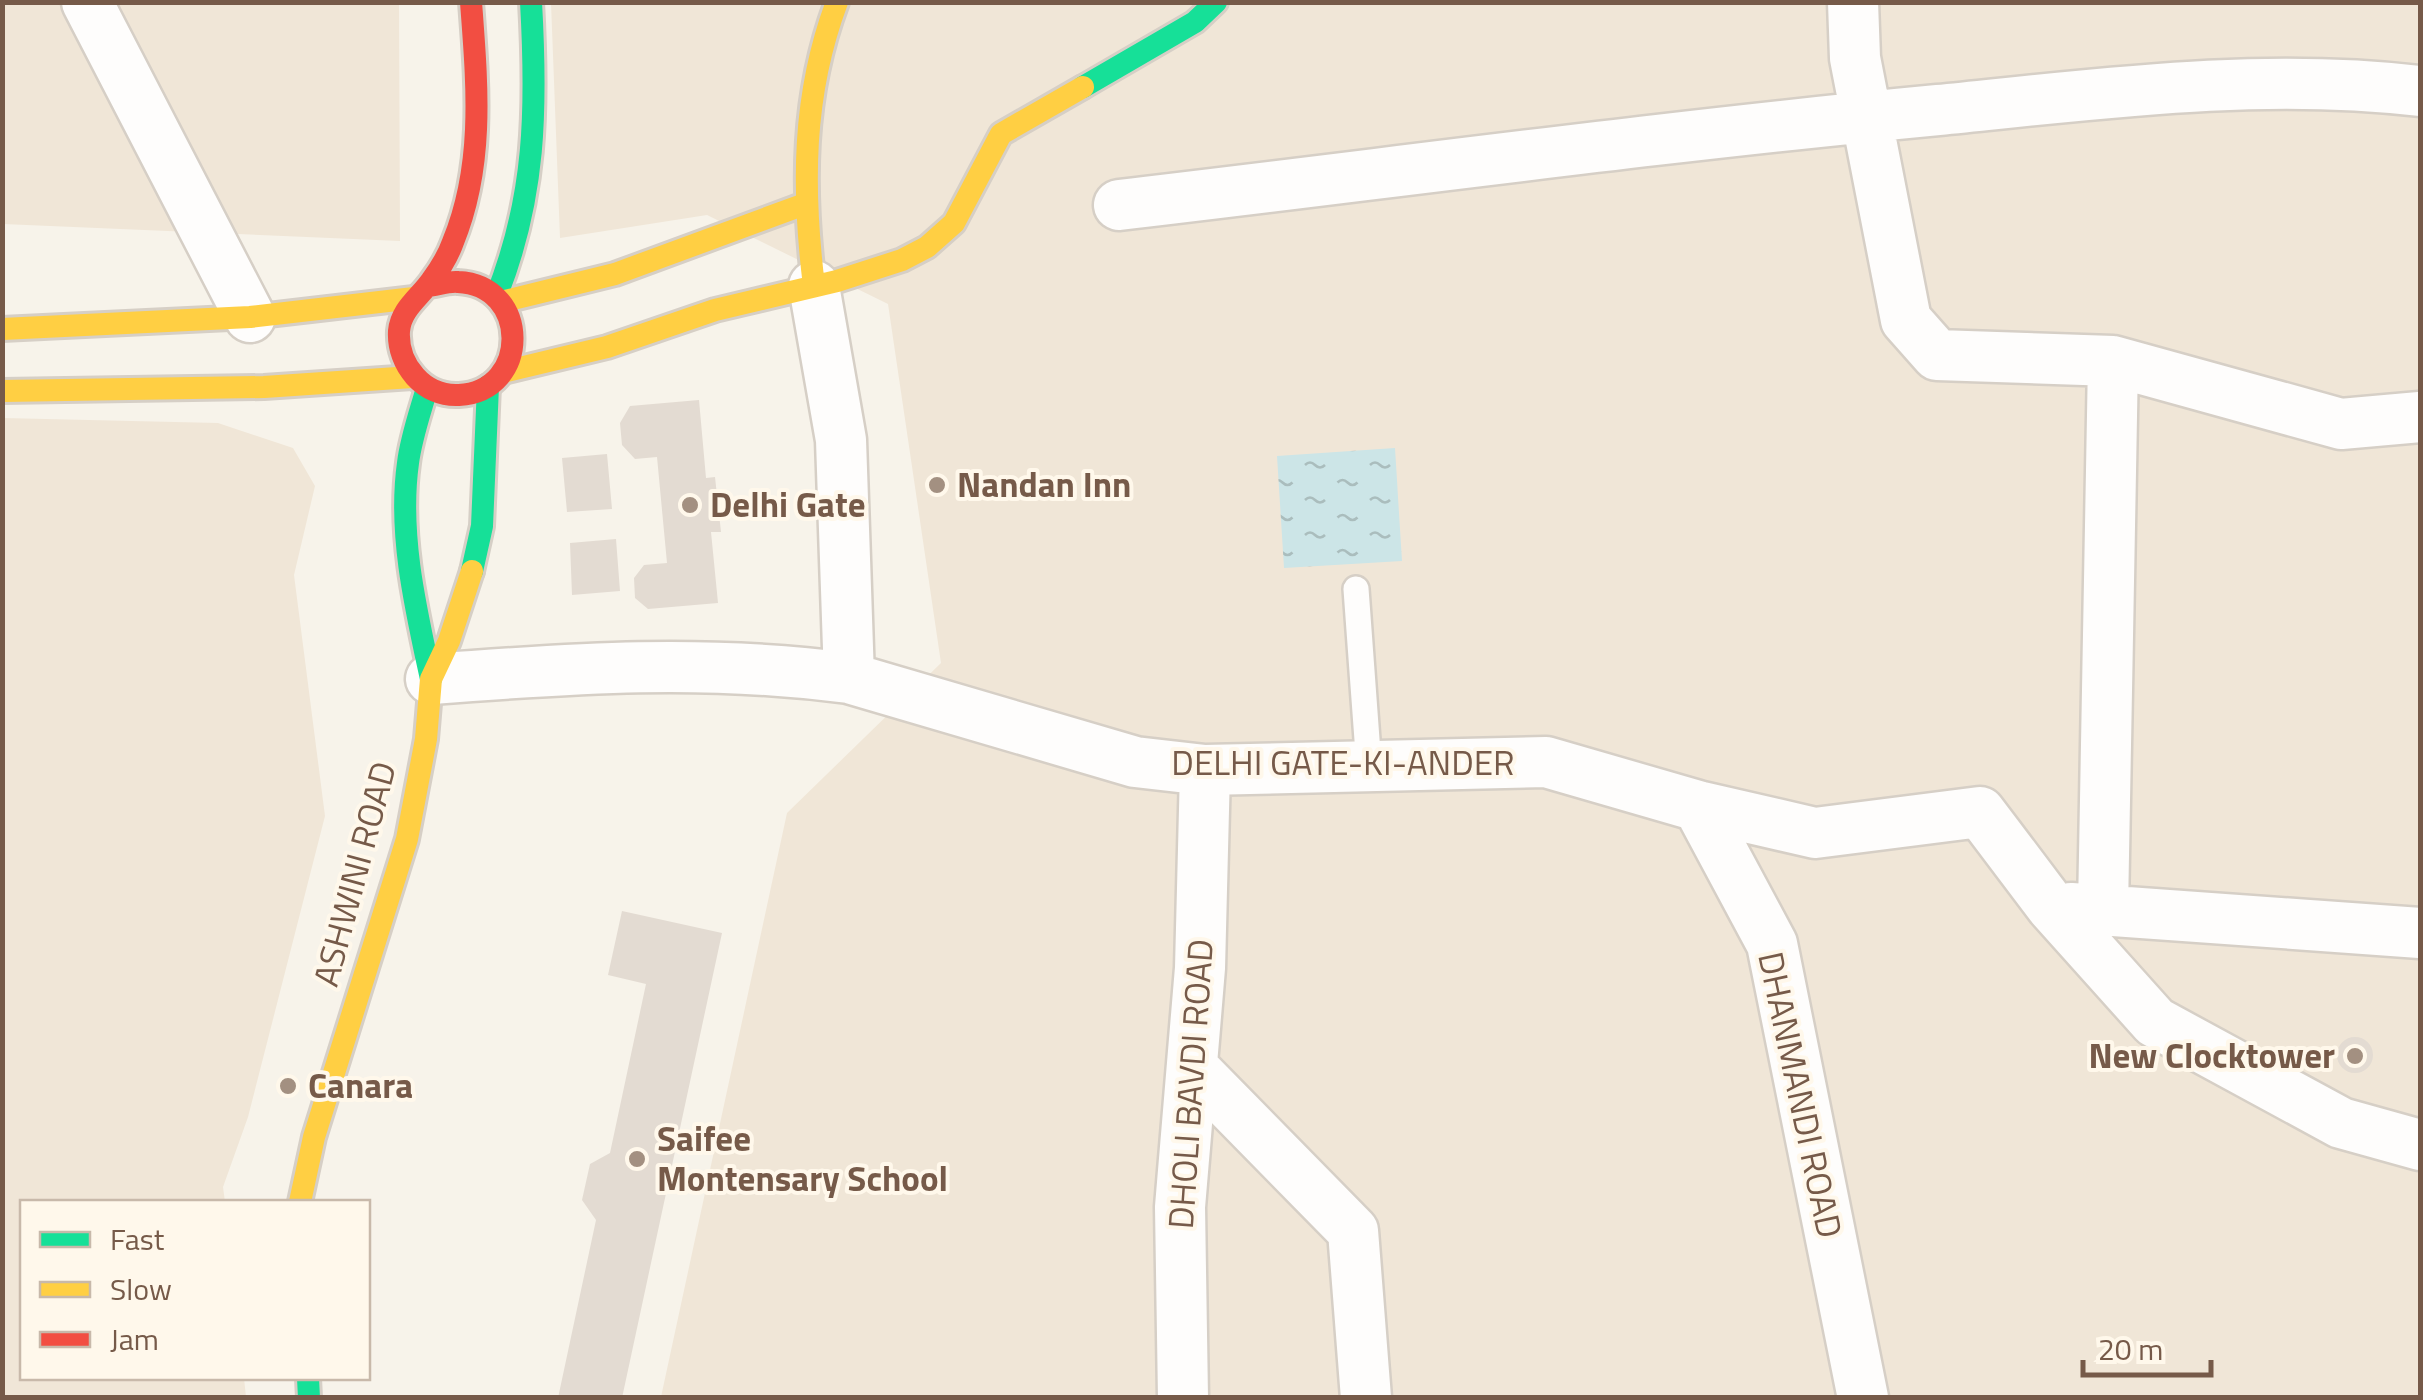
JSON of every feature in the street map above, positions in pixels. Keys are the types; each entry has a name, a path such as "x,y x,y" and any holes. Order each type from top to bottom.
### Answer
{"main road":[{"path":"431,679 412,585 408,536 407,467 420,383 399,346 399,329 451,248 476,170 478,95 471,2"},
{"path":"499,299 514,259 531,185 531,2"},
{"path":"2,390 85,392 420,383 458,396 496,379 620,344 714,311 814,286 924,250 946,233 989,149 1002,134 1195,22 1216,2"},
{"path":"814,286 805,204 812,90 835,3"},
{"path":"499,299 615,274 805,204"},
{"path":"2,329 250,318 421,292 464,280 482,286 499,299 512,324 514,341 496,379"},
{"name":"ASHWINI ROAD","path":"300,1200 314,1137 407,839 426,739 431,679 469,584 482,526 496,379"}],"street":[{"path":"87,2 250,318"},
{"path":"1853,2 1854,58 1906,320 1937,355 2113,361 2341,424 2420,417"},
{"path":"1119,205 1867,117 2194,85 2361,84 2420,90"},
{"path":"814,286 842,440 849,678"},
{"path":"2103,910 2113,361"},
{"name":"DELHI GATE-KI-ANDER","path":"431,679 608,665 784,669 849,678 1136,762 1205,770 1546,762 1698,806 1815,832 1980,812 2051,906"},
{"name":"DHOLI BAVDI ROAD","path":"1183,1398 1180,1207 1200,968 1205,770"},
{"name":"DHANMANDI ROAD","path":"1698,806 1772,944 1863,1398"},
{"path":"2051,906 2420,933"},
{"path":"2051,906 2156,1022 2341,1123 2420,1145"},
{"path":"1192,1067 1353,1230 1366,1398"}],"lane":[{"path":"1356,589 1370,767"}],"shaded area":[{"path":"3,3 399,3 400,241 3,224"},
{"path":"551,3 2420,3 2420,1397 661,1397 787,813 941,663 888,304 707,215 560,238"},
{"path":"3,418 218,423 293,448 315,486 294,575 325,816 248,1117 223,1187 225,1200 20,1200 20,1380 244,1380 246,1397 3,1398"}],"water":[{"path":"1395,448 1402,561 1284,568 1277,456"}],"building":[{"name":"Delhi Gate","path":"699,400 706,478 715,477 721,532 711,532 718,603 648,609 635,598 634,578 644,565 667,563 657,457 635,459 622,445 620,423 630,406"},
{"path":"607,454 612,509 567,512 562,458"},
{"path":"616,539 620,591 572,595 570,543"},
{"name":"Saifee Montensary School","path":"622,911 722,933 622,1398 558,1398 596,1220 582,1200 590,1164 610,1153 646,984 608,975"},
{"name":"New Clocktower","path":"2355,1037 2368,1042 2373,1055 2368,1068 2355,1073 2342,1068 2337,1055 2342,1042"}],"traffic: fast":[{"path":"496,297 519,224 531,152 531,2"},
{"path":"1083,87 1195,22 1216,2"},
{"path":"472,571 482,526 488,386"},
{"path":"427,388 409,454 405,517 410,572 431,679"},
{"path":"308,1380 309,1398"}],"traffic: slow":[{"path":"814,286 808,142 817,72 837,2"},
{"path":"503,372 607,347 715,310 837,281 902,260 927,247 954,223 1001,134 1083,87"},
{"path":"501,302 615,274 805,204"},
{"path":"2,329 250,317 414,298"},
{"path":"2,391 264,387 412,377"},
{"path":"300,1200 314,1137 407,839 426,739 431,679 449,641 472,571"}],"traffic: jam":[{"path":"428,286 454,282 482,288 499,300 509,318 509,358 499,376 483,389 459,395 424,385 408,367 399,331 407,310 449,252 470,183 476,123 471,2"}],"place":[{"name":"Nandan Inn","path":"937,485"},
{"name":"Delhi Gate","path":"690,505"},
{"name":"New Clocktower","path":"2355,1056"},
{"name":"Canara","path":"288,1086"},
{"name":"Saifee Montensary School","path":"637,1159"}]}
